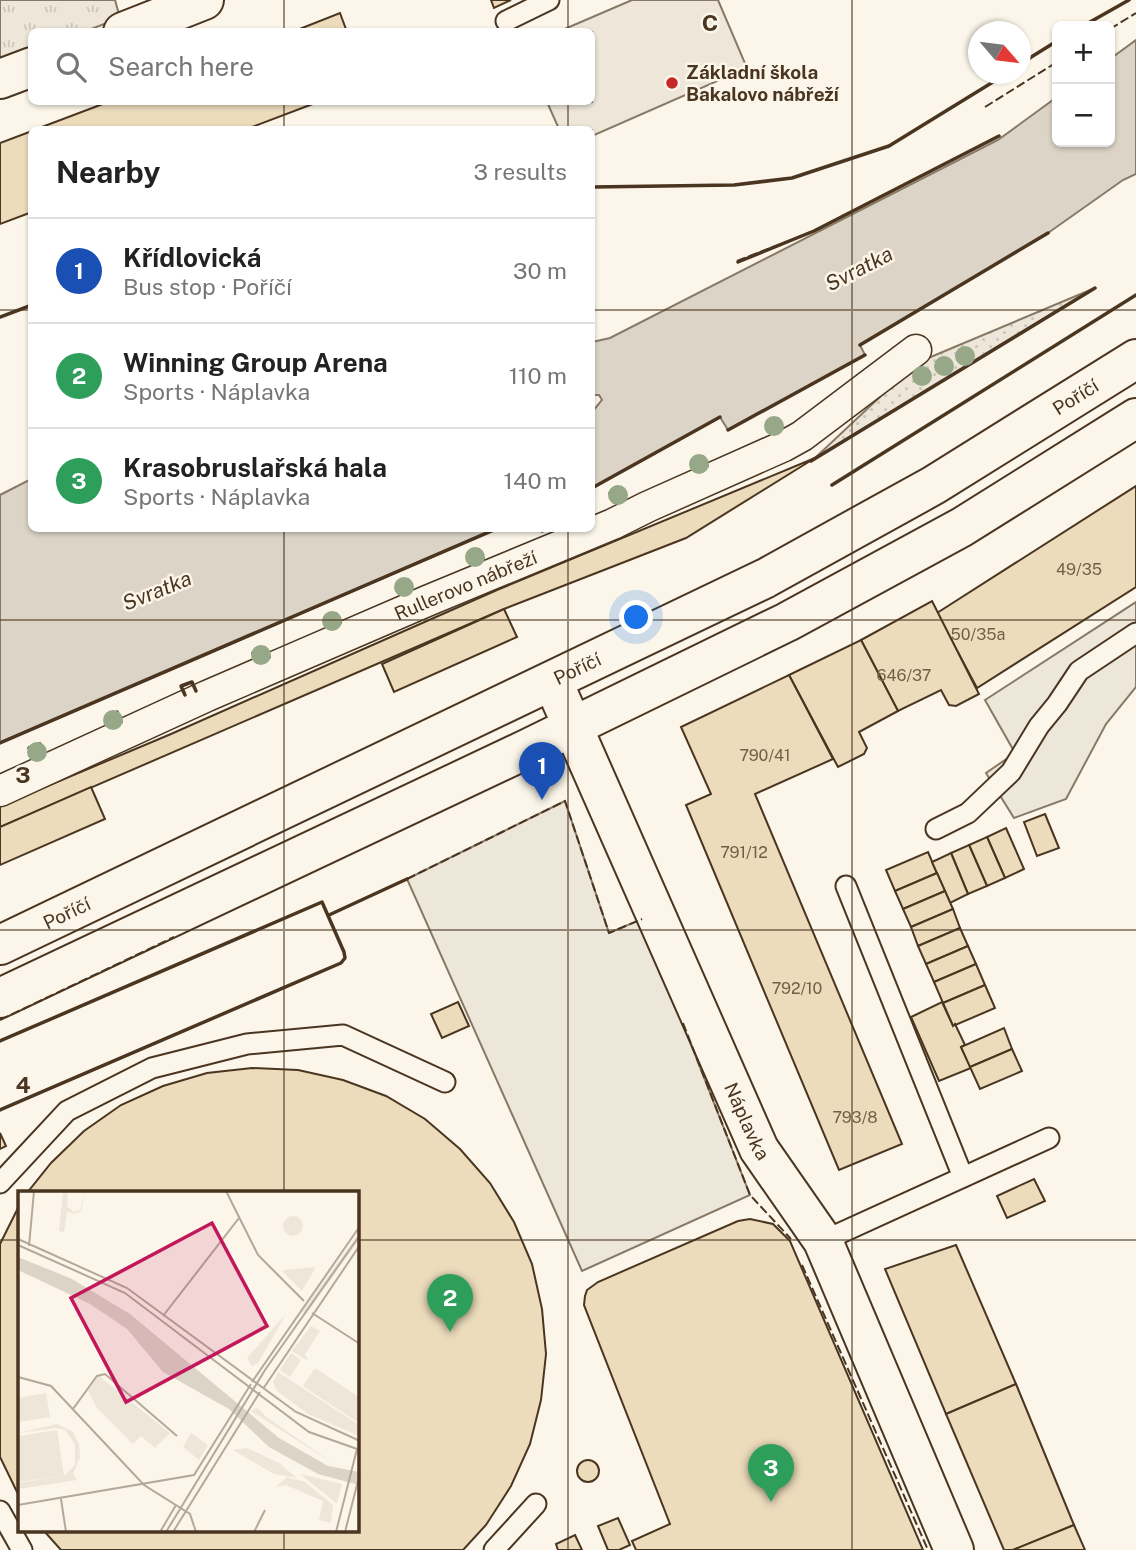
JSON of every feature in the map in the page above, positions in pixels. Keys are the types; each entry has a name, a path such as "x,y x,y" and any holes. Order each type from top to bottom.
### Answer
{"main road":[{"path":"132,28 204,0"},
{"path":"0,79 28,68"},
{"name":"Poříčí","path":"0,945 766,578 945,478 1136,359"},
{"path":"0,998 787,622 962,527 1136,418"},
{"name":"Náplavka","path":"553,682 759,1149 823,1241 954,1550"}],"street":[{"name":"Rullerovo nábřeží","path":"595,531 802,436 916,350"},
{"name":"Rullerovo nábřeží","path":"0,791 207,696 594,532"}],"lane":[{"path":"506,21 549,0"},
{"path":"936,829 968,813 1011,772 1039,726 1079,671 1136,633"},
{"path":"846,886 963,1177"},
{"path":"0,1183 66,1111 152,1068 247,1044 343,1035 445,1082"},
{"path":"823,1241 1049,1138"},
{"path":"494,1550 536,1504"},
{"path":"0,1511 22,1550"}],"green space":[{"path":"0,0 115,0 120,18 94,28 28,28 28,53 0,64"},
{"path":"632,0 718,0 747,68 595,135 595,126 558,126 548,105 595,105 595,28 567,28"},
{"path":"1095,288 815,458 899,379 926,359"}],"shaded area":[{"path":"1136,602 1136,687 1106,724 1066,799 1014,818 986,773 1015,753 985,700"},
{"path":"565,801 609,933 642,919 750,1195 582,1271 407,879"}],"water":[{"name":"Svratka","path":"1136,40 1136,174 1123,180 1048,233 860,345 865,355 728,430 720,417 595,486 595,408 602,400 599,395 595,395 595,341 610,338 998,140 1052,101 1052,147 1115,147 1115,55"},
{"name":"Svratka","path":"28,481 28,532 491,532 0,743 0,495"}],"building":[{"path":"491,0 511,0 494,8"},
{"path":"340,13 346,28 302,28"},
{"path":"100,105 310,105 255,126 45,126"},
{"path":"28,132 28,214 0,224 0,143"},
{"path":"815,458 686,538 504,609 0,827 0,806 171,734 497,590"},
{"path":"1136,486 1136,587 977,688 937,613"},
{"path":"932,601 979,694 956,706 949,705 941,690 898,711 861,640"},
{"path":"504,609 517,637 394,692 382,664"},
{"path":"861,640 898,711 859,732 867,748 864,754 838,767 789,675"},
{"path":"789,675 833,759 755,794 902,1144 839,1170 686,805 711,794 681,727"},
{"path":"91,787 105,819 0,865 0,827"},
{"path":"1045,814 1059,848 1037,856 1024,822"},
{"path":"1006,828 1024,869 1005,878 987,837"},
{"path":"987,837 1005,878 987,886 969,845"},
{"path":"969,845 987,886 968,894 951,853"},
{"path":"928,852 937,873 895,891 886,870"},
{"path":"951,853 968,894 950,903 932,862"},
{"path":"937,873 945,891 903,909 895,891"},
{"path":"945,891 953,909 911,927 903,909"},
{"path":"953,909 960,928 918,946 911,927"},
{"path":"960,928 968,946 926,964 918,946"},
{"path":"968,946 976,964 934,982 926,964"},
{"path":"976,964 985,985 943,1003 934,982"},
{"path":"985,985 995,1008 953,1026 943,1003"},
{"path":"458,1002 469,1026 442,1038 431,1014"},
{"path":"942,1002 965,1045 961,1047 971,1068 939,1081 911,1017"},
{"path":"1004,1028 1012,1049 970,1067 961,1047"},
{"path":"1012,1049 1022,1071 980,1089 970,1067"},
{"path":"252,1068 298,1070 343,1080 386,1096 425,1119 460,1149 490,1183 514,1222 532,1264 542,1309 546,1354 541,1400 530,1444 511,1486 486,1525 463,1550 61,1550 45,1532 359,1532 359,1191 29,1191 51,1163 84,1131 121,1105 163,1086 207,1073"},
{"path":"0,1133 6,1146 0,1149"},
{"path":"1034,1179 1045,1201 1007,1218 997,1196"},
{"path":"18,1208 18,1494 0,1457 0,1244"},
{"path":"750,1219 773,1224 790,1241 923,1550 636,1550 632,1541 670,1524 584,1305 587,1290 598,1282 738,1221"},
{"path":"956,1245 1016,1384 946,1414 885,1269"},
{"path":"1016,1384 1074,1525 1013,1550 1004,1550 946,1414"},
{"path":"588,1460 596,1463 599,1471 596,1479 588,1482 580,1479 577,1471 580,1463"},
{"path":"618,1518 630,1545 619,1550 608,1550 598,1526"},
{"path":"1074,1525 1085,1550 1013,1550"},
{"path":"575,1535 582,1550 558,1550 556,1544"}],"fence":[{"path":"1115,26 1136,13"},
{"path":"985,107 1052,65"},
{"path":"737,261 814,231 999,136"},
{"path":"407,879 565,801 609,933 642,919"},
{"path":"0,1020 174,937"},
{"path":"683,1023 750,1195 791,1239"},
{"path":"802,1265 928,1550"}],"wall":[{"path":"1092,21 1129,0"},
{"path":"1031,57 1052,44"},
{"path":"595,187 734,185 792,178 889,146 990,84"},
{"path":"738,262 814,231 999,136"},
{"path":"860,345 1048,233"},
{"path":"811,461 1095,288"},
{"path":"832,485 1136,295"},
{"path":"0,317 28,306"},
{"path":"728,430 865,355"},
{"path":"595,486 720,417"},
{"path":"771,433 767,424 778,419 781,428"},
{"path":"696,471 692,462 703,457 707,466"},
{"path":"614,502 610,493 621,488 625,497"},
{"path":"0,743 489,532"},
{"path":"471,564 468,555 479,550 483,559"},
{"path":"400,594 397,585 408,580 411,589"},
{"path":"329,628 325,618 336,614 340,623"},
{"path":"258,662 253,653 265,648 269,657"},
{"path":"185,695 181,686 192,682 196,691"},
{"path":"110,726 106,717 117,712 121,722"},
{"path":"33,757 29,748 40,744 44,752"},
{"path":"329,915 407,879"},
{"path":"0,1041 322,902 344,952 345,958 341,963 0,1110"}],"place":[{"name":"Základní škola Bakalovo nábřeží","path":"672,83"},
{"name":"Křídlovická","path":"542,800"},
{"name":"Winning Group Arena","path":"450,1332"},
{"name":"Krasobruslařská hala","path":"771,1502"}]}
